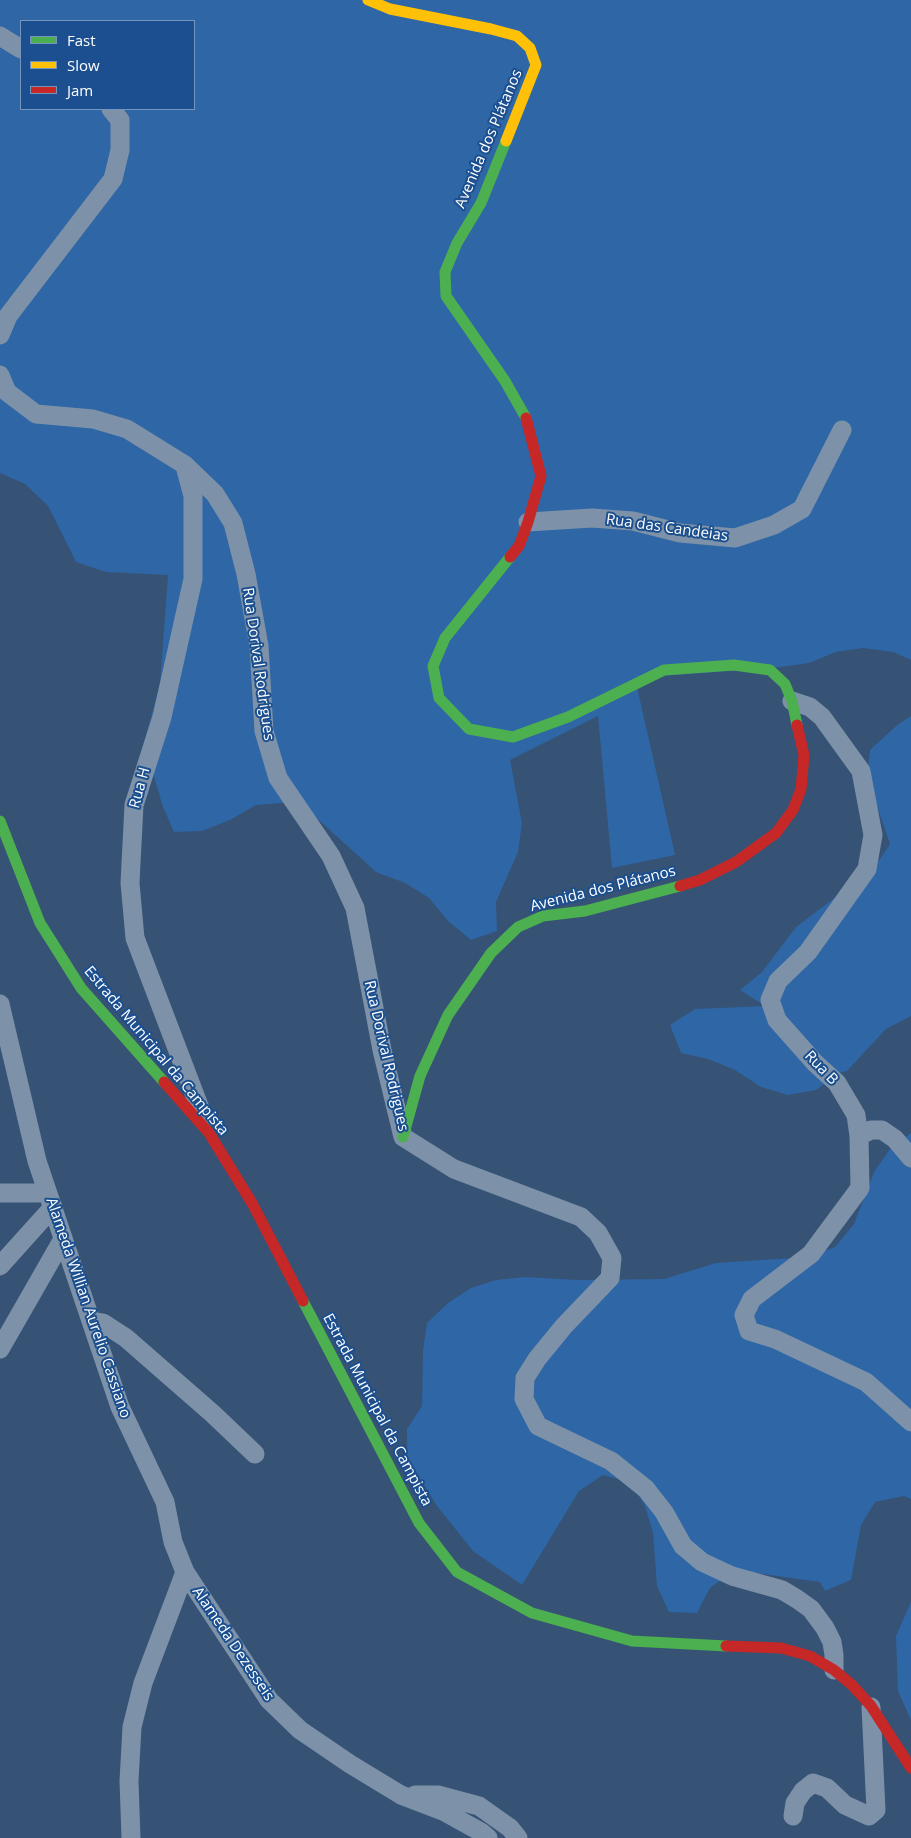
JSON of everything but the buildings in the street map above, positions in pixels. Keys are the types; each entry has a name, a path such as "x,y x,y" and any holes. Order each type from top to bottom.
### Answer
{"street":[{"name":"Avenida dos Plátanos","path":"368,0 390,9 491,28 517,36 530,48 536,65 481,203 457,243 445,272 446,296 505,381 526,418 541,476 528,522 518,546 445,638 433,666 439,698 469,729 513,738 568,717 664,670 734,664 770,670 785,684 792,701 804,754 801,789 793,810 776,833 736,862 700,880 585,911 543,916 518,927 491,952 448,1015 420,1076 403,1137"},
{"path":"0,36 20,48"},
{"path":"0,335 8,316 114,179 120,150 120,120 112,110"},
{"name":"Rua Dorival Rodrigues","path":"0,375 7,392 36,414 93,419 126,429 185,465 215,494 233,524 246,574 259,646 264,731 278,778 331,856 355,908 382,1050 403,1137 454,1169 581,1217 598,1234 612,1258 610,1278 564,1326 537,1359 525,1378 524,1399 538,1426 611,1461 646,1489 664,1512 683,1546 702,1562 732,1576 782,1590 811,1609 825,1628 832,1642 834,1670"},
{"name":"Rua das Candeias","path":"528,522 592,518 633,521 680,533 735,538 774,525 802,509 842,430"},
{"name":"Rua H","path":"185,465 193,496 193,579 162,717 134,805 130,882 135,938 209,1133"},
{"name":"Rua B","path":"792,701 810,707 822,717 861,771 873,835 867,869 808,952 778,981 770,1000 777,1020 815,1063 837,1083 856,1115 859,1136 860,1188 811,1254 752,1299 744,1315 749,1331 775,1339 866,1382 911,1422"},
{"name":"Estrada Municipal da Campista","path":"0,821 40,923 81,988 209,1133 252,1203 419,1523 457,1572 532,1613 632,1641 681,1645 782,1648 810,1656 834,1670 852,1685 871,1706 911,1768"},
{"name":"Alameda Willian Aurelio Cassiano","path":"0,1004 37,1161 120,1407 165,1502 173,1542 185,1572"},
{"path":"859,1136 871,1130 882,1130 895,1139 911,1158"},
{"path":"0,1193 50,1200 0,1266"},
{"path":"0,1349 63,1239"},
{"path":"91,1320 103,1323 126,1338 213,1414 255,1454"},
{"path":"131,1838 129,1781 132,1727 143,1683 185,1572"},
{"name":"Alameda Dezesseis","path":"185,1572 269,1700 300,1730 350,1764 401,1795 443,1811 481,1832 488,1838"},
{"path":"793,1816 795,1803 803,1791 813,1783 828,1788 845,1805 870,1816 876,1810 871,1706"},
{"path":"401,1795 438,1795 479,1806 510,1828 518,1838"}],"shaded area":[{"path":"0,0 911,0 911,660 893,652 863,648 836,652 809,663 781,667 635,678 675,855 612,868 598,716 510,760 522,823 518,852 496,902 497,931 471,940 448,921 429,898 405,883 376,872 310,812 283,803 256,805 230,820 202,831 174,832 163,807 144,743 160,684 168,575 106,572 76,562 48,506 25,484 0,473"},
{"path":"911,716 911,1016 886,1029 847,1071 839,1073 816,1090 788,1095 761,1087 735,1070 708,1059 681,1053 670,1025 695,1009 765,1006 740,990 762,972 796,927 874,868 890,844 867,777 870,750 896,726"},
{"path":"911,1133 911,1499 904,1496 875,1502 861,1525 851,1580 825,1591 820,1582 734,1570 710,1588 697,1613 669,1612 657,1586 653,1533 645,1506 630,1482 603,1475 579,1491 522,1585 473,1551 437,1506 407,1457 407,1429 422,1406 423,1350 427,1323 448,1303 471,1288 496,1280 525,1277 577,1280 664,1279 716,1263 808,1257 835,1247 854,1224 874,1172 890,1149"},
{"path":"911,1602 911,1720 898,1691 896,1636"}],"traffic: fast":[{"path":"506,141 481,203 457,243 445,272 446,296 505,381 526,418"},
{"path":"510,557 445,638 433,666 439,698 469,729 513,737 568,717 664,670 734,665 770,670 785,684 792,701 797,725"},
{"path":"0,821 40,923 81,988 164,1082"},
{"path":"403,1137 420,1076 448,1015 491,953 518,927 543,916 585,911 680,886"},
{"path":"303,1301 419,1523 457,1572 532,1613 632,1641 726,1646"}],"traffic: slow":[{"path":"368,0 390,9 517,36 530,48 536,65 506,141"}],"traffic: jam":[{"path":"510,557 519,546 541,476 526,418"},
{"path":"680,886 700,880 736,862 776,833 793,810 801,789 804,755 797,725"},
{"path":"164,1082 209,1133 252,1203 303,1301"},
{"path":"726,1646 781,1648 810,1656 834,1670 852,1685 871,1706 911,1768"}]}
